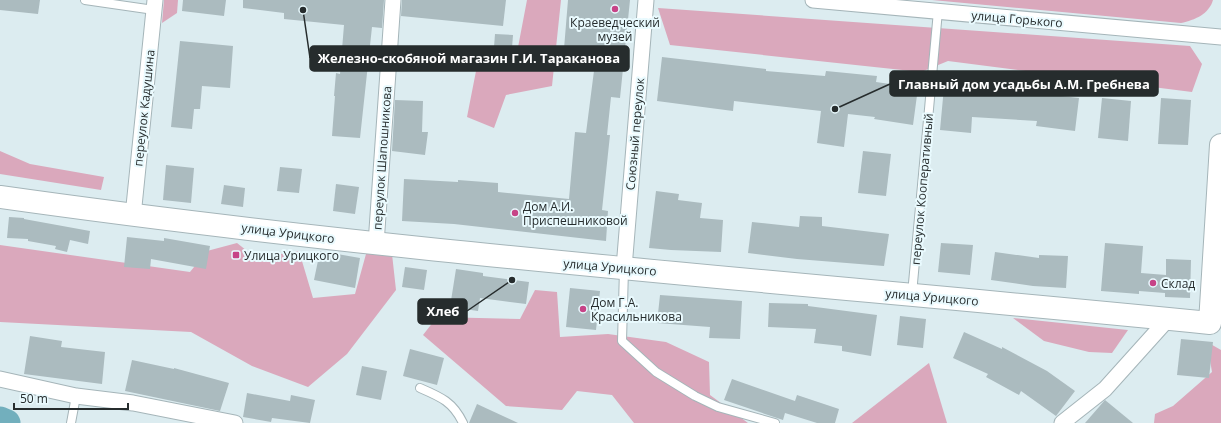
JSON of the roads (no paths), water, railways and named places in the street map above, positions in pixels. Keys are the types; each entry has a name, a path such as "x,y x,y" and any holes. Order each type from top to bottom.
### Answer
{"main road":[{"path":"1215,323 1221,145"},
{"name":"улица Урицкого","path":"0,197 133,216 376,244 1215,323"}],"street":[{"name":"переулок Шапошникова","path":"376,244 393,0"},
{"name":"Союзный переулок","path":"624,268 646,0"},
{"name":"улица Горького","path":"813,0 1221,37"},
{"name":"переулок Кадушина","path":"133,216 154,5"},
{"path":"1062,423 1104,389 1168,319"},
{"path":"0,379 76,396 133,403 235,423"}],"lane":[{"path":"85,0 154,5"},
{"name":"переулок Кооперативный","path":"912,295 938,12"},
{"path":"624,268 622,341 656,372 695,396 718,407 775,423"},
{"path":"420,388 444,398 457,411 463,423"},
{"path":"71,423 76,396"}],"waterway":[{"path":"0,420 7,423"}],"place":[{"name":"Краеведческий музей","path":"615,9"},
{"name":"Железно-скобяной магазин Г.И. Тараканова","path":"303,10"},
{"name":"Главный дом усадьбы А.М. Гребнева","path":"835,109"},
{"name":"Дом А.И. Приспешниковой","path":"515,213"},
{"name":"Улица Урицкого","path":"236,255"},
{"name":"Хлеб","path":"512,280"},
{"name":"Склад","path":"1153,283"},
{"name":"Дом Г.А. Красильникова","path":"583,309"}]}
